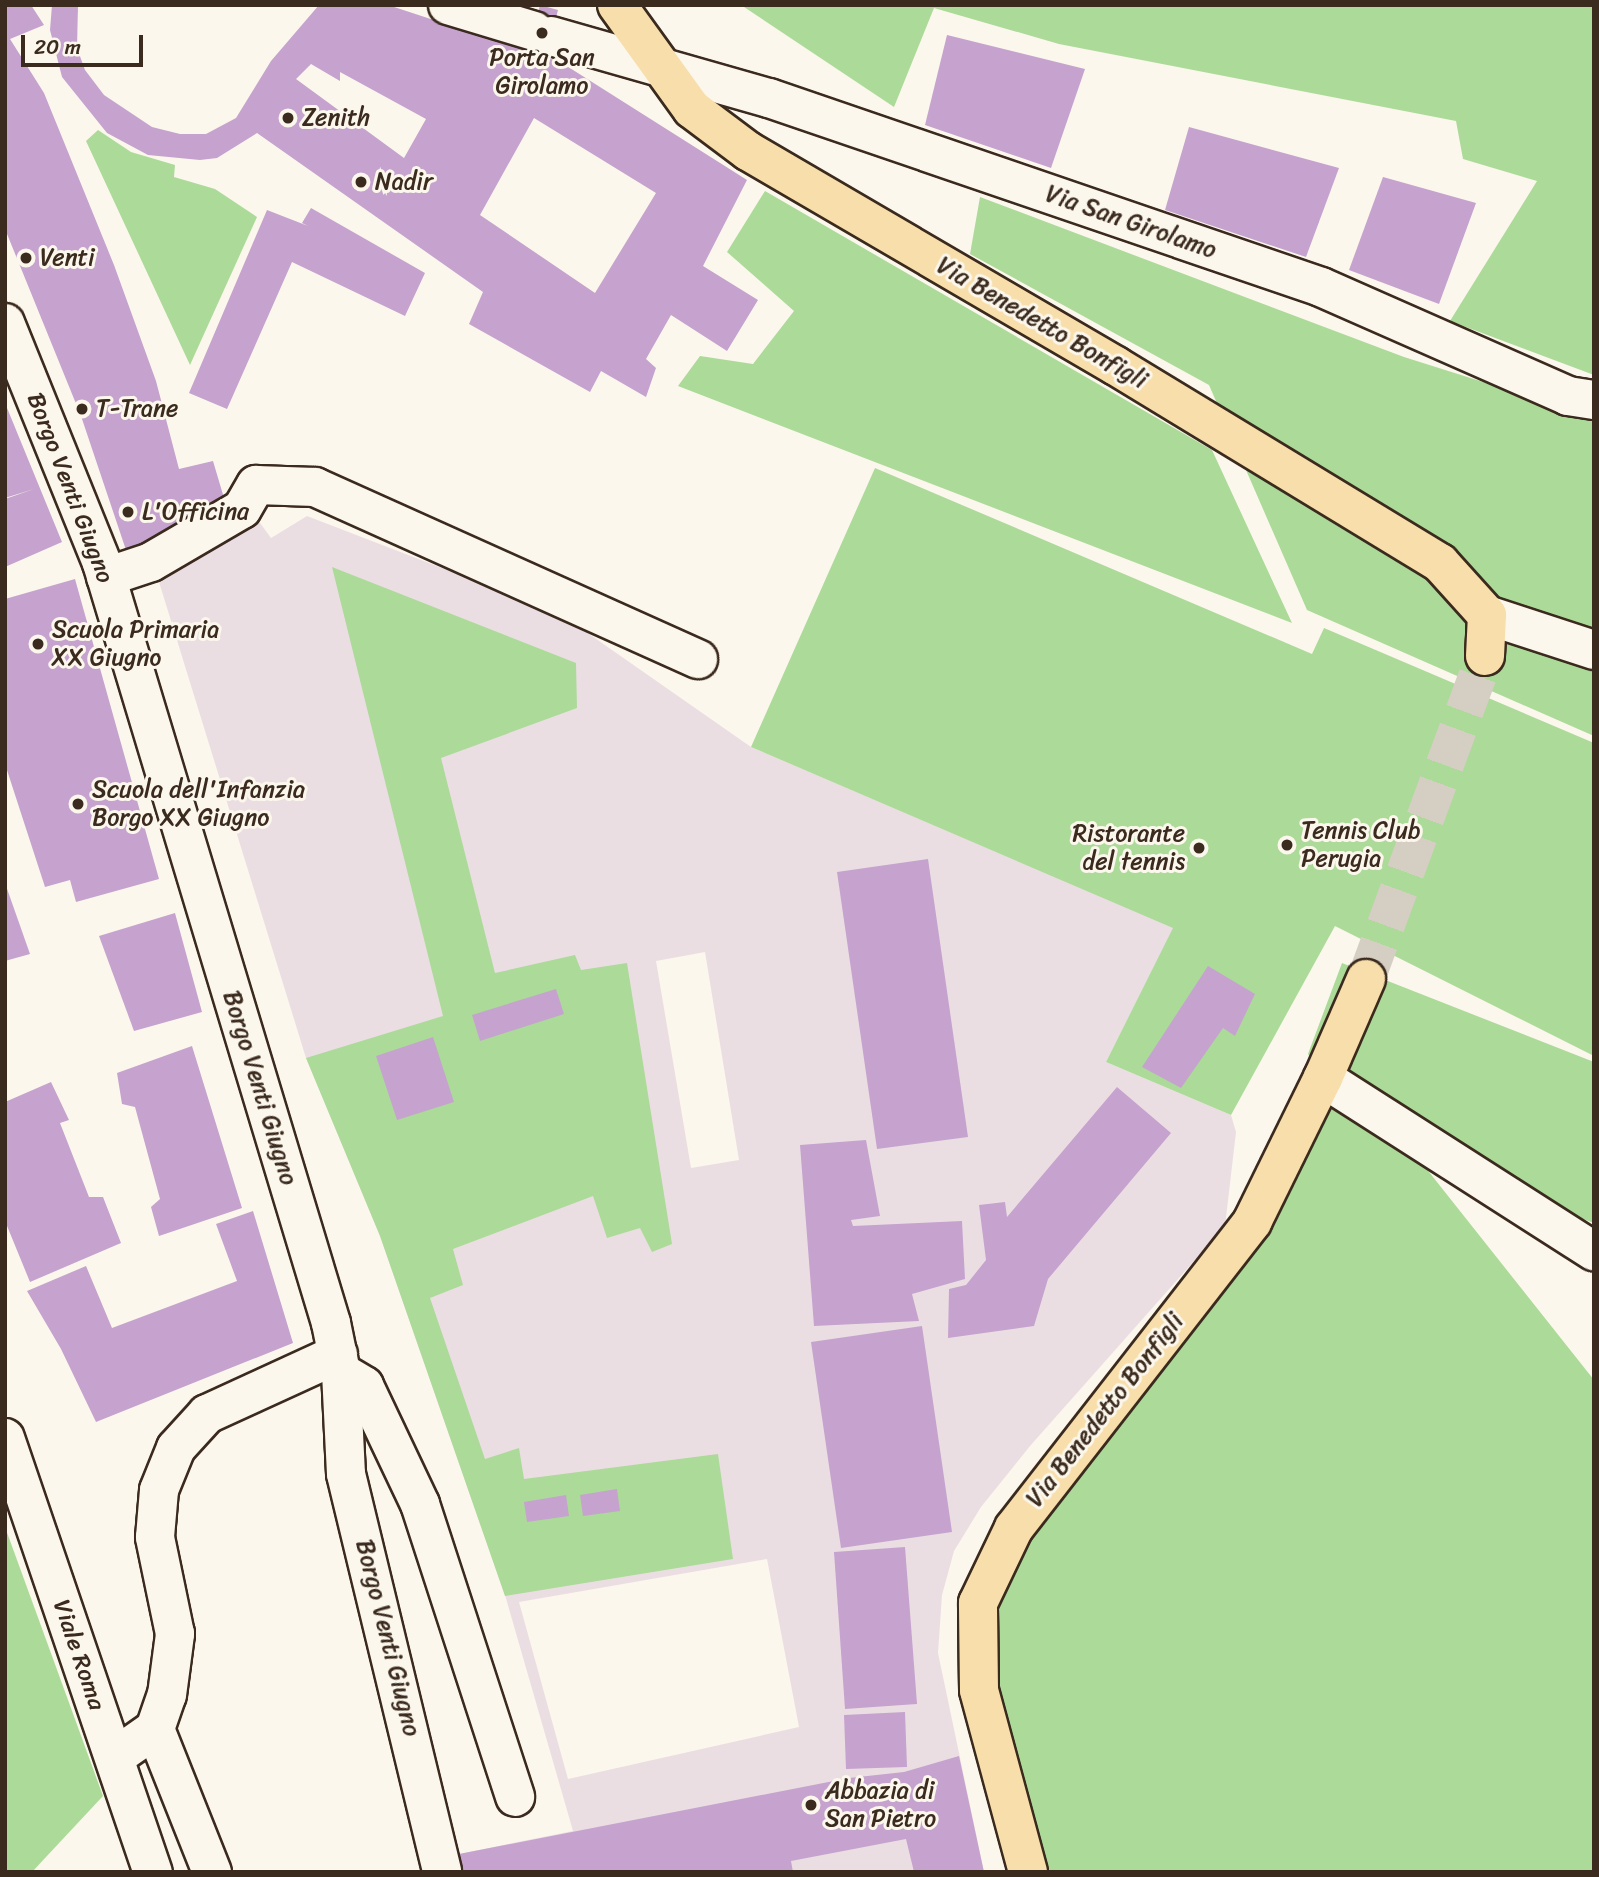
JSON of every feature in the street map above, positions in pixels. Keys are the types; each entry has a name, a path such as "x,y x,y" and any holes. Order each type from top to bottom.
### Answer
{"main road":[{"name":"Via Benedetto Bonfigli","path":"617,5 659,69 692,109 748,151 1440,563 1488,615"},
{"path":"1485,656 1488,615"},
{"name":"Via Benedetto Bonfigli","path":"1028,1872 979,1690 978,1603 1014,1528 1252,1222 1324,1078 1366,978"}],"street":[{"path":"447,5 659,69"},
{"name":"Via San Girolamo","path":"659,69 769,98 1321,288 1568,396 1594,400"},
{"name":"Borgo Venti Giugno","path":"5,323 106,578 340,1363 346,1474 388,1712 442,1872"},
{"path":"106,578 151,562 242,509 256,485 316,488 698,659"},
{"path":"1488,615 1594,650"},
{"path":"1324,1078 1594,1251"},
{"path":"114,1757 155,1728 167,1695 175,1634 155,1537 159,1489 176,1448 207,1414 340,1363 364,1386 420,1504 515,1797"},
{"name":"Viale Roma","path":"5,1438 153,1872"},
{"path":"155,1728 212,1872"}],"shaded area":[{"path":"252,512 271,538 307,516 559,613 751,747 1173,927 1180,916 1106,1062 1231,1115 1236,1132 1225,1226 1030,1446 981,1507 954,1551 942,1595 938,1653 984,1872 463,1872 459,1854 573,1831 505,1595 380,1236 306,1058 155,569","holes":["705,952 739,1160 691,1168 656,961","767,1559 799,1727 568,1779 519,1602"]}],"green space":[{"path":"741,5 1594,5 1594,375 1450,321 1537,181 1463,159 1456,121 1059,44 934,8 894,107"},
{"path":"98,130 131,152 175,165 174,177 215,189 257,217 190,365 86,141"},
{"path":"765,191 1212,450 1292,623 678,386 700,356 753,364 794,311 727,252"},
{"path":"980,197 1404,357 1594,417 1594,736 1307,610 1209,385 970,254"},
{"name":"Tennis Club Perugia","path":"875,468 1312,654 1324,628 1594,743 1594,1056 1335,926 1231,1115 1106,1062 1173,928 751,747"},
{"path":"332,567 576,663 577,708 441,758 495,973 575,955 581,970 627,963 672,1244 652,1252 640,1228 607,1238 593,1196 453,1249 463,1285 430,1298 485,1459 519,1448 524,1479 718,1454 733,1559 505,1596 380,1236 306,1058 443,1016"},
{"path":"1342,963 1594,1062 1594,1223 1559,1210 1387,1119 1594,1380 1594,1872 1026,1872 979,1690 1014,1528 1252,1222 1323,1078 1308,1054"},
{"path":"5,1527 103,1796 32,1872 5,1872"}],"building":[{"path":"5,5 31,5 44,25 10,39 44,93 114,265 156,381 179,469 213,461 224,498 128,556 81,416 5,229"},
{"path":"52,5 78,5 77,48 85,70 104,95 152,127 180,134 206,134 236,118 271,61 319,5 388,5 528,51 540,5 558,10 546,57 562,63 747,180 703,266 758,300 727,351 671,315 646,359 656,368 646,397 601,371 590,392 469,324 483,292 257,133 217,158 200,160 148,155 107,133 62,77 50,30","holes":["311,64 340,81 340,72 426,119 404,158 296,79","534,118 656,193 595,293 480,215"]},
{"path":"947,35 1085,69 1051,168 925,125"},
{"path":"1189,127 1339,168 1306,257 1165,210"},
{"path":"1383,177 1476,203 1439,304 1349,270"},
{"path":"311,208 425,273 405,316 292,262 227,409 189,393 267,210 308,226 302,223"},
{"path":"5,403 62,542 5,567 5,499 34,489 5,498"},
{"path":"75,579 159,879 76,902 70,880 45,887 5,764 5,599"},
{"path":"928,859 968,1137 877,1149 837,872"},
{"path":"5,883 30,954 5,961"},
{"path":"175,913 202,1012 134,1031 99,936"},
{"path":"1208,966 1255,994 1235,1036 1223,1028 1181,1088 1142,1067"},
{"path":"556,989 564,1014 480,1041 472,1015"},
{"path":"433,1037 454,1102 397,1120 376,1056"},
{"path":"192,1046 242,1208 159,1236 151,1207 160,1199 135,1107 122,1104 117,1073"},
{"path":"51,1082 69,1120 60,1123 89,1197 103,1197 121,1243 30,1282 5,1221 5,1102"},
{"path":"1117,1087 1171,1133 1048,1279 1034,1326 948,1338 949,1289 966,1285 986,1260 979,1205 1005,1202 1007,1217"},
{"path":"866,1140 880,1216 851,1220 853,1226 962,1221 965,1279 912,1294 919,1321 814,1326 800,1145"},
{"path":"253,1211 293,1343 96,1422 61,1349 27,1291 86,1266 112,1328 237,1281 216,1224"},
{"path":"922,1326 952,1532 841,1548 811,1342"},
{"path":"617,1489 620,1511 583,1516 580,1495"},
{"path":"566,1495 569,1516 527,1522 524,1502"},
{"path":"905,1547 917,1704 845,1709 834,1552"},
{"path":"905,1712 907,1767 846,1769 844,1715"},
{"name":"Abbazia di San Pietro","path":"959,1756 984,1872 914,1872 906,1839 791,1861 793,1872 463,1872 459,1854 849,1778 904,1772"}],"tunnel":[{"path":"1366,979 1485,656"}],"place":[{"name":"Porta San Girolamo","path":"542,33"},
{"name":"Zenith","path":"288,118"},
{"name":"Nadir","path":"361,182"},
{"name":"Venti","path":"26,258"},
{"name":"T-Trane","path":"82,409"},
{"name":"L'Officina","path":"128,512"},
{"name":"Scuola Primaria XX Giugno","path":"38,644"},
{"name":"Scuola dell'Infanzia Borgo XX Giugno","path":"78,804"},
{"name":"Tennis Club Perugia","path":"1287,845"},
{"name":"Ristorante del tennis","path":"1199,848"},
{"name":"Abbazia di San Pietro","path":"811,1805"}]}
